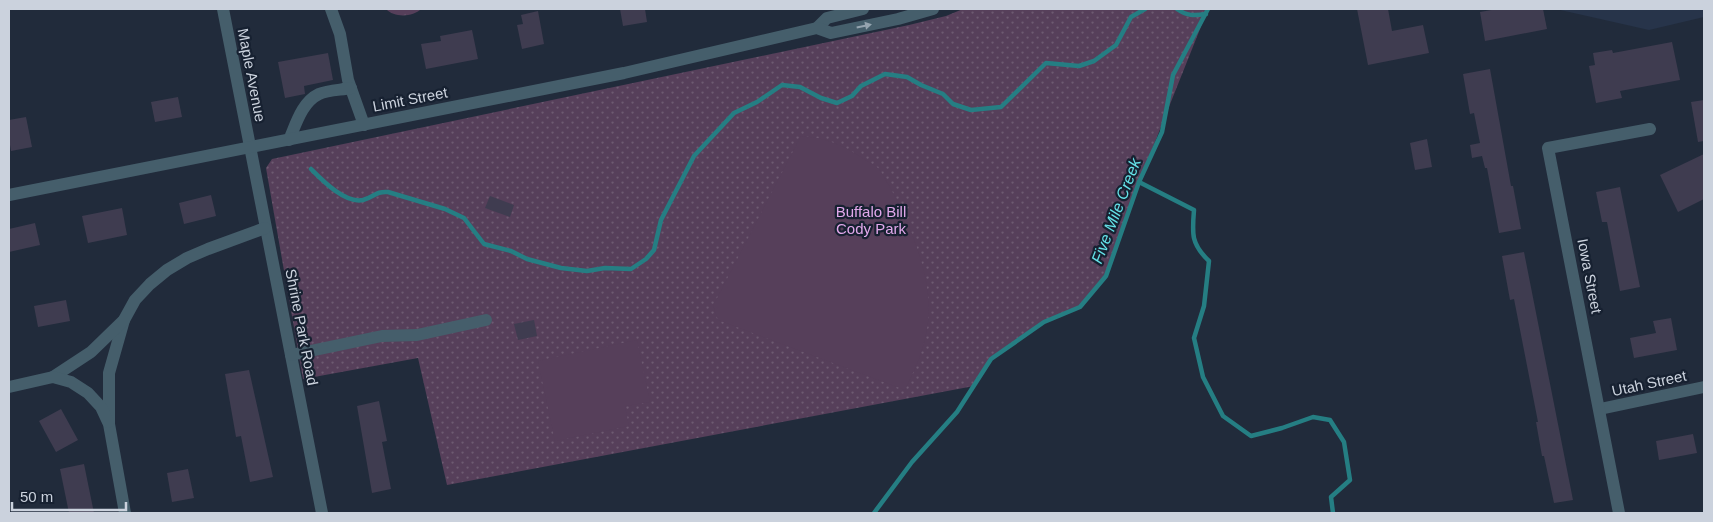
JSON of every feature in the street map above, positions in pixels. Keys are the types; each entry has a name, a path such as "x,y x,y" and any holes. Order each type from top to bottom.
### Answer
{"street":[{"name":"Maple Avenue","path":"223,9 249,147"},
{"path":"331,9 340,34 348,80 364,125"},
{"name":"Limit Street","path":"817,28 826,18 863,9"},
{"name":"Limit Street","path":"9,195 624,72 817,28 831,33 898,19 933,9"},
{"path":"289,140 300,115 310,100 320,93 351,88"},
{"name":"Iowa Street","path":"1619,513 1548,148 1650,129"},
{"name":"Shrine Park Road","path":"249,147 322,513"},
{"path":"125,513 109,424 109,373 124,320 135,300 167,270 201,252 265,228"},
{"path":"9,387 53,377 91,352 124,320"},
{"path":"291,355 382,336 417,335 486,320"},
{"path":"53,377 71,382 88,393 101,407 109,424"},
{"name":"Utah Street","path":"1600,410 1704,387"}],"shaded area":[{"path":"1556,9 1704,9 1704,17 1649,30"}],"green space":[{"path":"386,9 421,9 413,14 398,15"},
{"name":"Buffalo Bill Cody Park","path":"963,9 1208,9 1139,182 1106,276 1080,307 1044,322 991,359 974,386 447,485 418,358 303,379 266,168 272,159 909,25 946,16"},
{"path":"801,136 818,138 840,145 878,168 896,198 910,228 925,278 929,310 927,331 921,351 905,390 718,320 713,306"},
{"path":"637,340 650,402 625,406 629,426 555,441 538,361"}],"building":[{"path":"620,9 645,9 647,22 623,26"},
{"path":"1357,9 1388,9 1392,31 1423,25 1429,53 1368,65"},
{"path":"1497,9 1543,9 1547,29 1485,41 1480,12"},
{"path":"538,11 544,44 522,49 517,25 523,24 521,15"},
{"path":"472,30 478,59 426,69 421,44 441,41 440,36"},
{"path":"1672,42 1680,80 1620,91 1622,98 1596,103 1589,66 1595,65 1593,53 1612,50 1613,53"},
{"path":"328,53 333,80 304,86 305,94 285,98 278,62"},
{"path":"1490,69 1511,186 1513,186 1521,229 1499,233 1487,168 1485,168 1482,156 1472,158 1470,145 1480,143 1474,113 1470,114 1463,74"},
{"path":"178,97 182,117 155,122 151,102"},
{"path":"1704,100 1704,141 1698,142 1691,102"},
{"path":"26,117 32,147 11,151 9,120"},
{"path":"1427,139 1432,167 1415,170 1410,143"},
{"path":"1704,154 1704,199 1678,212 1660,175"},
{"path":"1620,187 1640,287 1620,291 1607,222 1602,222 1596,192"},
{"path":"211,195 216,216 184,224 179,203"},
{"path":"490,196 514,205 510,217 485,208"},
{"path":"122,208 127,235 88,243 82,216"},
{"path":"35,223 40,245 9,252 9,229"},
{"path":"1524,252 1573,500 1554,503 1544,456 1542,456 1536,422 1538,422 1514,299 1510,300 1502,256"},
{"path":"66,300 70,321 38,327 34,306"},
{"path":"1671,318 1677,350 1634,358 1630,338 1656,333 1653,321"},
{"path":"534,320 537,336 518,340 514,324"},
{"path":"249,370 273,477 250,482 241,436 236,437 225,374"},
{"path":"379,401 387,441 382,442 391,489 372,493 357,406"},
{"path":"61,409 78,440 56,452 39,421"},
{"path":"1693,434 1697,453 1659,460 1656,441"},
{"path":"84,464 94,513 69,513 60,469"},
{"path":"188,469 194,498 172,502 167,473"}],"waterway":[{"path":"311,169 334,190 349,198 363,200 378,193 388,192 445,209 464,218 484,244 511,251 527,259 561,268 587,271 605,268 631,269 646,259 654,250 661,220 694,156 734,113 757,102 782,85 800,87 821,98 837,103 852,96 861,86 885,74 907,77 943,94 953,104 971,110 1001,107 1046,63 1079,66 1094,61 1116,45 1131,17 1145,9"},
{"path":"1177,9 1191,15 1206,14"},
{"name":"Five Mile Creek","path":"874,513 912,462 957,412 991,359 1044,322 1080,307 1106,276 1139,182 1162,132 1173,75 1208,9"},
{"path":"1139,182 1194,210 1194,238 1199,249 1209,261 1204,306 1194,338 1203,377 1223,416 1251,436 1313,417 1330,420 1344,442 1350,480 1331,497 1333,513"}]}
